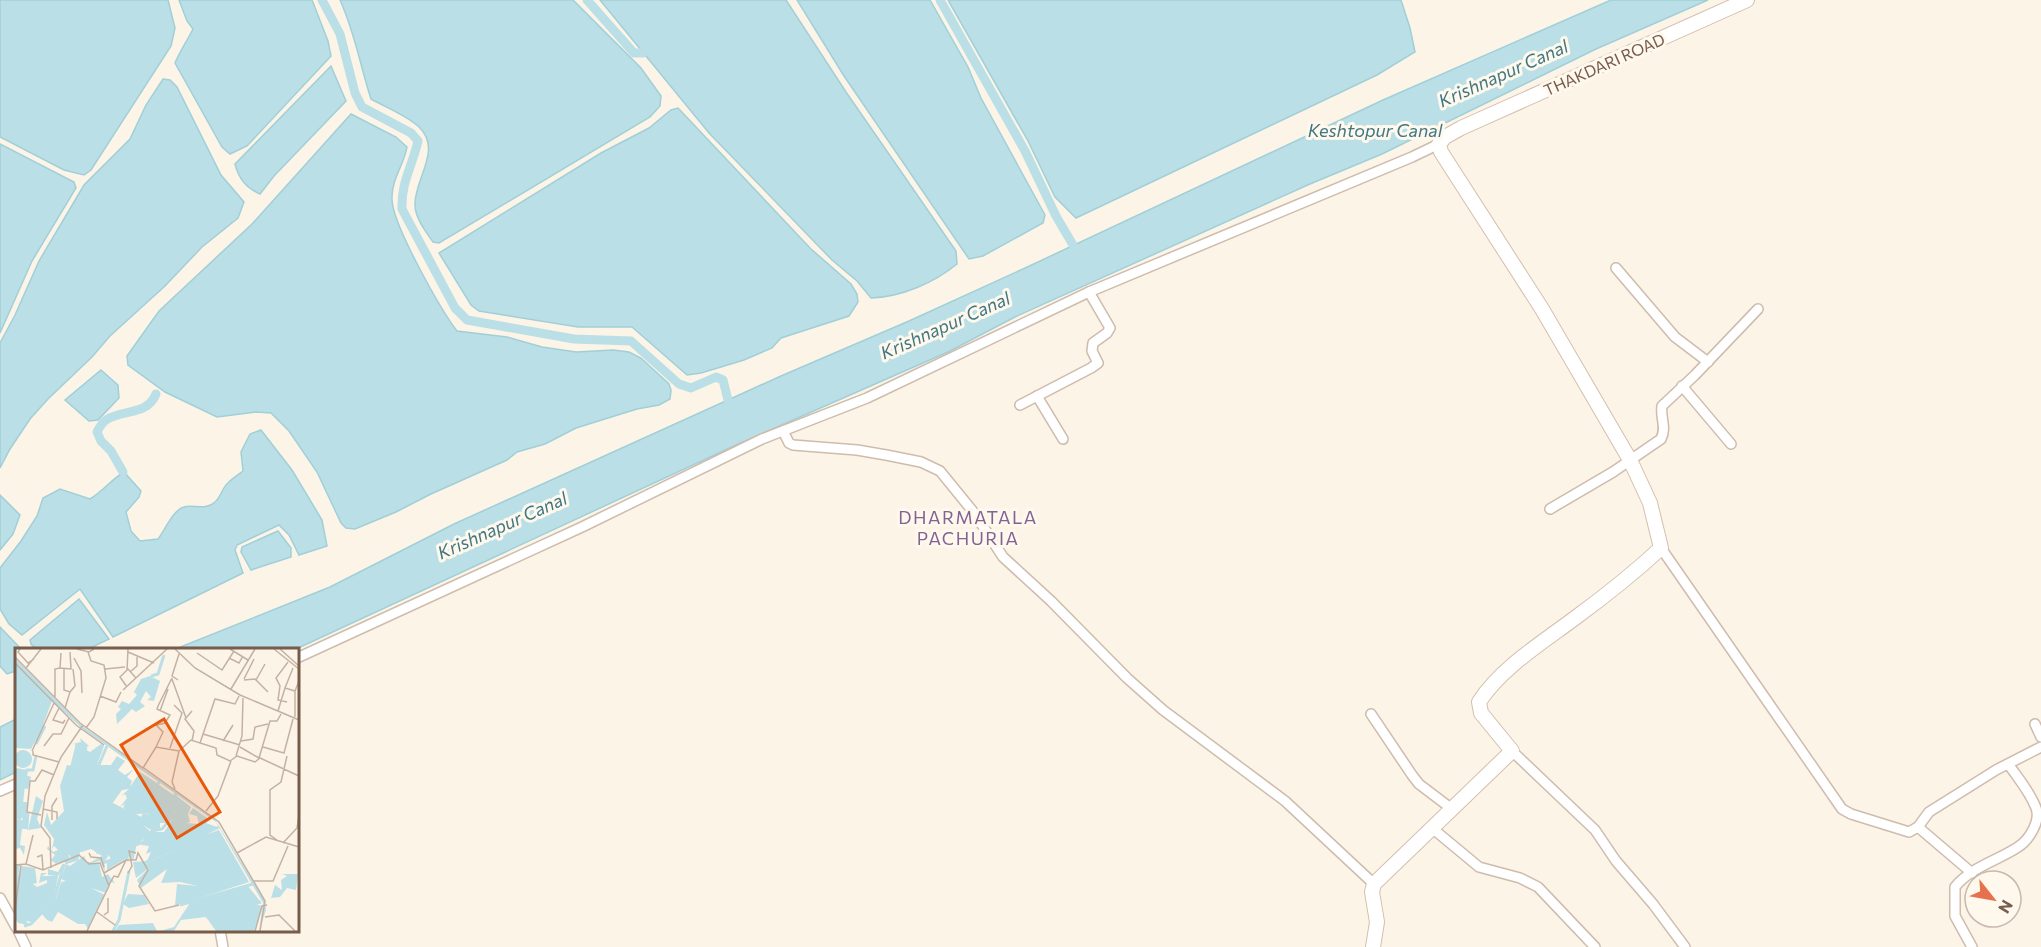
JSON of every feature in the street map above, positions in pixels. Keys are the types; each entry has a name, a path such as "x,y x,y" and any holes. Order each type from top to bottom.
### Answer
{"street":[{"name":"THAKDARI ROAD","path":"1439,144 1445,137 1461,129 1747,0"},
{"path":"298,658 582,527 783,431 877,393 1089,292 1439,144 1441,152 1542,309 1630,460 1650,503 1661,548 1842,809 1903,832 1909,832 1918,827 1929,812 1996,770 2041,747"},
{"path":"1617,268 1675,337 1708,362"},
{"path":"1020,405 1098,363 1092,347 1110,328 1089,292"},
{"path":"1550,509 1661,439 1664,432 1660,413 1662,406 1758,309"},
{"path":"1682,386 1731,444"},
{"path":"1036,396 1063,439"},
{"path":"783,431 786,439 793,445 857,450 886,455 921,462 940,471 975,514 1003,557 1058,608 1127,678 1162,711 1285,801 1374,884"},
{"path":"1661,548 1600,600 1532,650 1493,684 1479,702 1481,713 1512,751 1595,830 1616,861 1653,904 1685,947"},
{"path":"1371,714 1419,784 1452,809"},
{"path":"2035,724 2041,737"},
{"path":"1373,947 1377,922 1372,892 1374,884 1468,796 1512,751"},
{"path":"1978,869 2018,847 2037,832 2037,810 2009,765"},
{"path":"0,791 15,784"},
{"path":"1918,827 1967,869"},
{"path":"1432,828 1479,867 1520,878 1538,887 1595,947"},
{"path":"1963,878 1955,887 1955,916 1972,947"},
{"path":"0,898 15,925"},
{"path":"18,932 26,947"},
{"path":"220,932 223,947"}],"water":[{"path":"0,0 168,0 175,28 171,46 91,170 84,175 64,170 0,137"},
{"path":"179,0 312,0 328,41 331,56 247,146 230,154 222,147 175,63 193,29 187,21"},
{"path":"340,0 573,0 641,68 661,96 660,106 650,117 439,243 433,242 415,210 416,195 428,155 426,136 409,119 371,99 354,37"},
{"path":"600,0 786,0 846,92 956,251 957,264 917,288 894,295 871,298 857,281 832,260 709,133"},
{"path":"797,0 930,0 968,67 981,98 1045,215 1043,223 983,256 969,259 844,76"},
{"path":"948,0 1401,0 1415,52 1377,75 1076,218 1055,197 1028,141"},
{"name":"Keshtopur Canal","path":"1611,0 1708,0 1596,49 1382,154 1310,184 1015,317 948,352 736,445 298,648 178,648 330,587 454,524 1023,269 1383,100"},
{"path":"331,66 346,101 274,176 260,194 251,189 241,179 235,164"},
{"path":"163,79 170,80 177,87 221,175 244,202 238,218 202,247 48,399 30,419 0,468 0,343 39,261 84,185 130,139 146,105"},
{"path":"678,108 811,249 851,284 857,294 858,302 849,316 781,338 772,348 744,360 687,375 632,327 578,327 479,311 471,305 439,253 601,153 649,128 671,110"},
{"path":"351,114 396,137 407,147 392,192 394,211 418,266 457,331 507,337 542,347 576,352 613,350 629,352 641,358 669,384 670,399 659,405 637,409 576,428 545,444 517,452 507,460 355,529 346,528 341,523 317,472 289,431 271,413 256,412 217,417 165,392 128,365 127,356 159,311 252,224"},
{"path":"0,144 74,182 76,188 32,261 0,333"},
{"path":"101,370 118,385 119,398 98,420 89,421 65,400"},
{"path":"261,430 292,470 322,520 327,546 299,555 289,535 279,525 237,545 235,550 243,573 113,637 80,589 22,635 9,624 0,609 0,568 37,516 43,498 60,489 90,499 124,472 141,491 139,497 126,512 131,531 140,541 158,539 180,509 188,506 204,507 217,500 226,485 243,471 241,452 250,434"},
{"path":"0,495 20,515 13,534 0,550"},
{"path":"278,531 291,548 291,557 251,570 241,552 242,547"},
{"path":"79,599 109,639 90,648 35,648 30,640"},
{"path":"0,627 20,648 15,648 15,671 7,674 0,666"},
{"path":"15,720 15,772 0,780 0,727"}],"waterway":[{"path":"322,0 340,34 355,93 362,107 411,133 418,141 405,182 402,209 455,308 467,320 574,339 631,341 679,384 691,388 716,377 723,380 728,400"},
{"path":"587,0 634,53 643,53"},
{"path":"940,0 1025,151 1056,216 1073,245"},
{"path":"123,472 97,432 106,420 147,406 156,394"}],"district":[{"name":"DHARMATALA PACHURIA","path":"968,527"}],"water label":[{"name":"Krishnapur Canal","path":"1503,73"},
{"name":"Krishnapur Canal","path":"945,325"},
{"name":"Krishnapur Canal","path":"502,525"}]}
